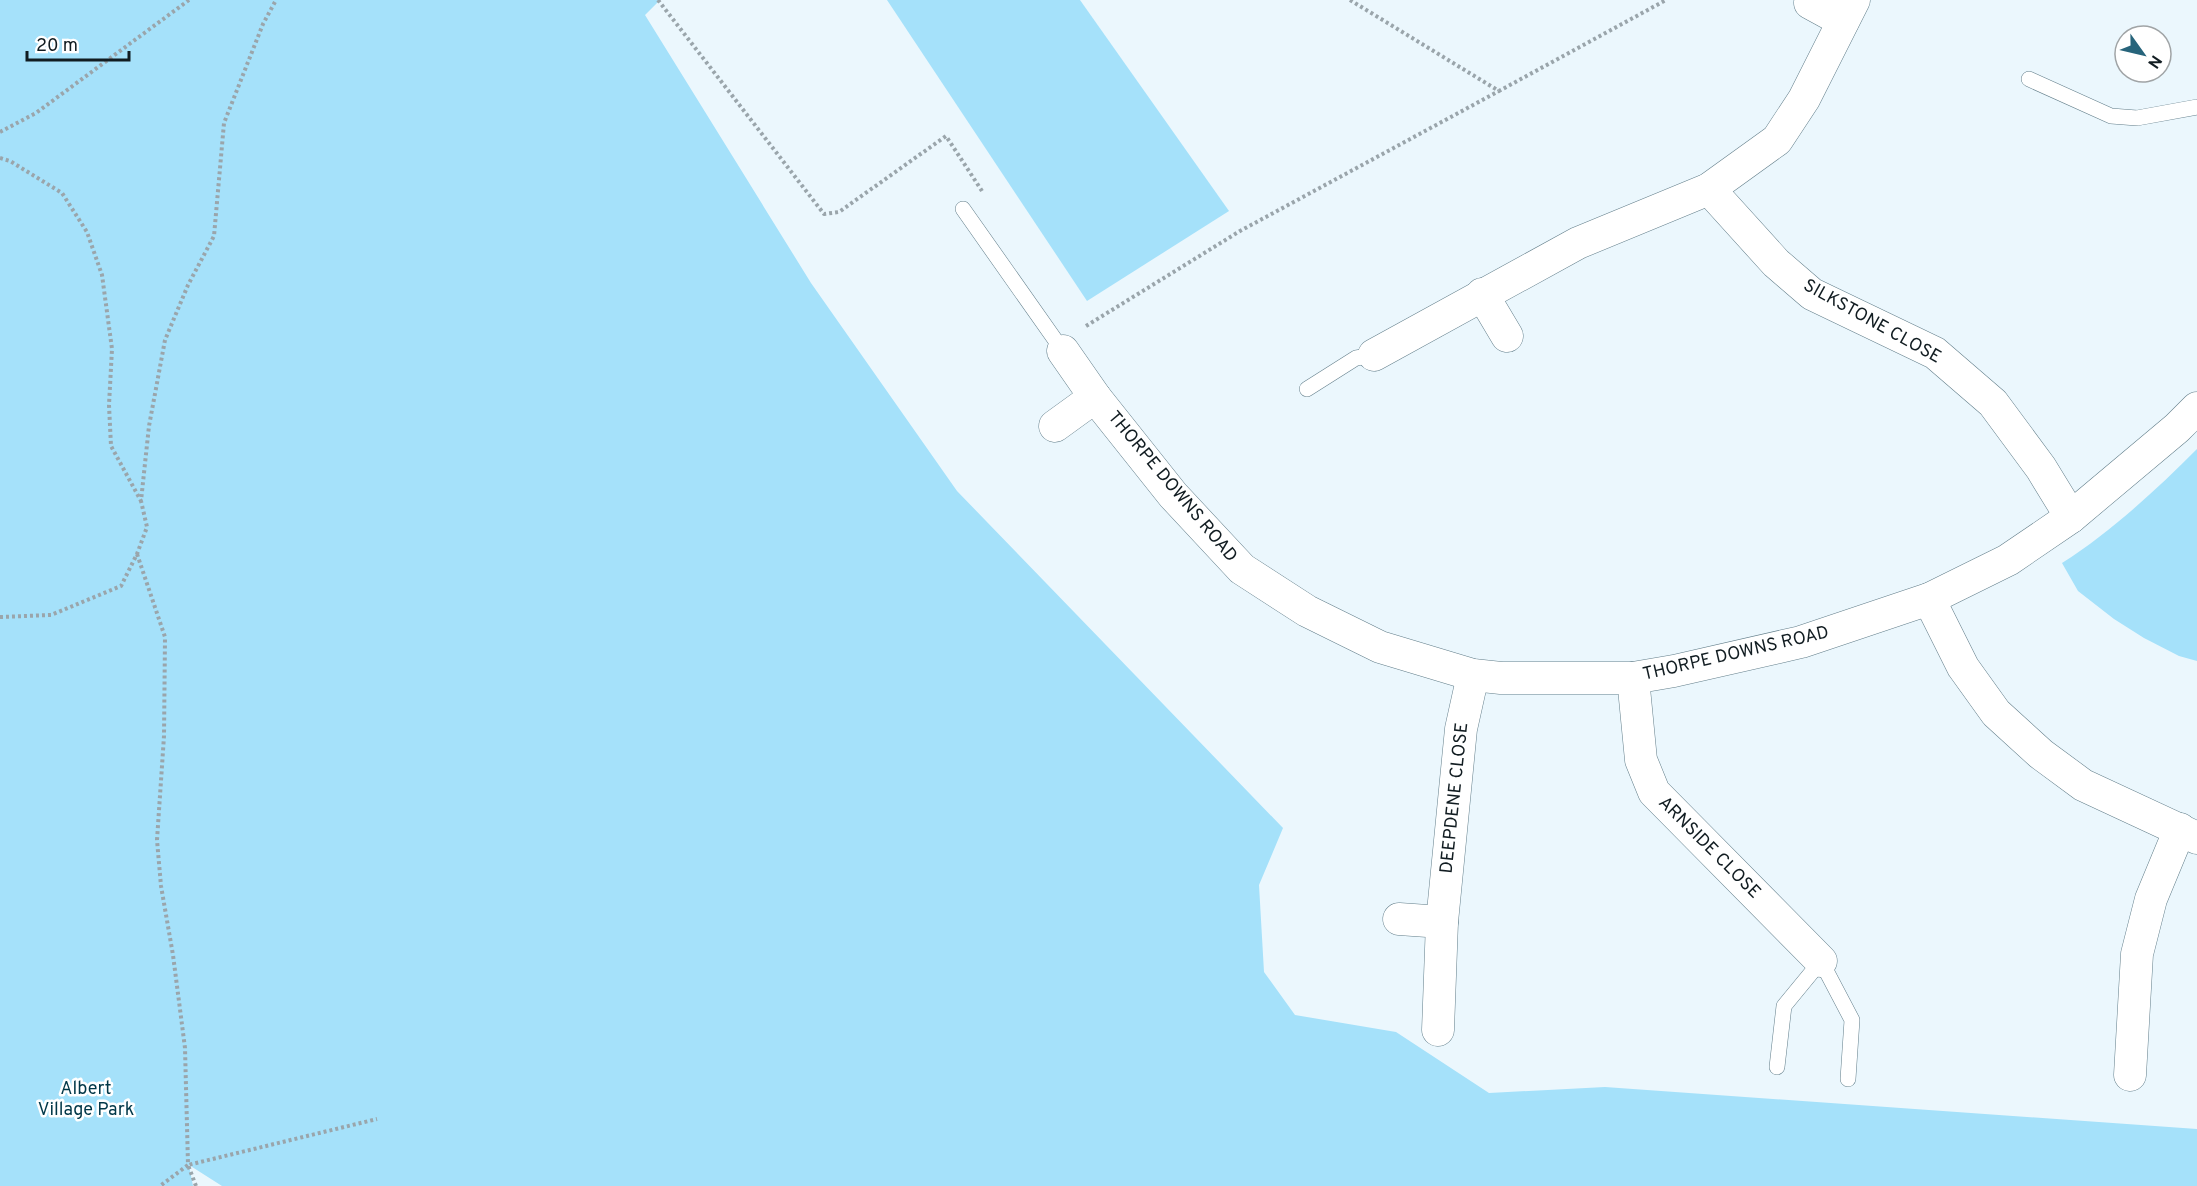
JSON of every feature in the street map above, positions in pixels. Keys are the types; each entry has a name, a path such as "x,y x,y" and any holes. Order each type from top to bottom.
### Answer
{"street":[{"path":"1374,355 1578,243 1708,189 1777,140 1804,99 1848,10 1810,3"},
{"name":"SILKSTONE CLOSE","path":"1708,189 1776,263 1812,294 1935,353 1993,403 2042,468 2072,517"},
{"path":"1482,294 1507,336"},
{"name":"THORPE DOWNS ROAD","path":"1068,339 1095,397 1173,495 1242,570 1307,611 1380,647 1473,675 1501,678 1633,678 1674,671 1802,642 1929,599 2008,560 2072,517 2177,428 2197,408"},
{"name":"THORPE DOWNS ROAD","path":"1055,426 1095,397"},
{"path":"1929,599 1963,668 1996,713 2041,754 2083,785 2188,833 2151,899 2138,954 2130,1075"},
{"name":"DEEPDENE CLOSE","path":"1437,1030 1442,922 1461,729 1473,675"},
{"name":"ARNSIDE CLOSE","path":"1633,678 1641,760 1653,792 1821,961"},
{"path":"1399,919 1442,922"}],"lane":[{"path":"2029,79 2111,116 2137,118 2197,107"},
{"path":"963,209 1068,339"},
{"path":"1307,389 1356,358 1374,355"},
{"path":"1777,1067 1784,1006 1821,961 1852,1020 1848,1079"}],"path":[{"path":"0,132 36,113 189,0"},
{"path":"141,501 149,426 165,340 188,285 214,236 224,123 263,24 276,0"},
{"path":"658,0 824,214 839,212 946,136 984,193"},
{"path":"1350,0 1499,91"},
{"path":"1068,339 1240,231 1666,0"},
{"path":"0,158 10,161 62,193 87,232 102,275 112,349 109,405 111,446 141,501 147,527 121,586 51,615 0,617"},
{"path":"137,554 165,637 164,736 158,840 160,886 173,955 185,1048 188,1165 196,1186"},
{"path":"160,1186 188,1165 377,1119"}],"green space":[{"name":"Albert Village Park","path":"0,0 660,0 645,15 811,283 957,491 1283,828 1259,885 1264,972 1295,1015 1396,1032 1489,1093 1605,1087 2197,1129 2197,1186 222,1186 189,1165 193,1186 0,1186"},
{"path":"887,0 1080,0 1229,211 1087,301"},
{"path":"2197,449 2197,661 2179,656 2114,619 2078,591 2062,563 2132,510"}]}
